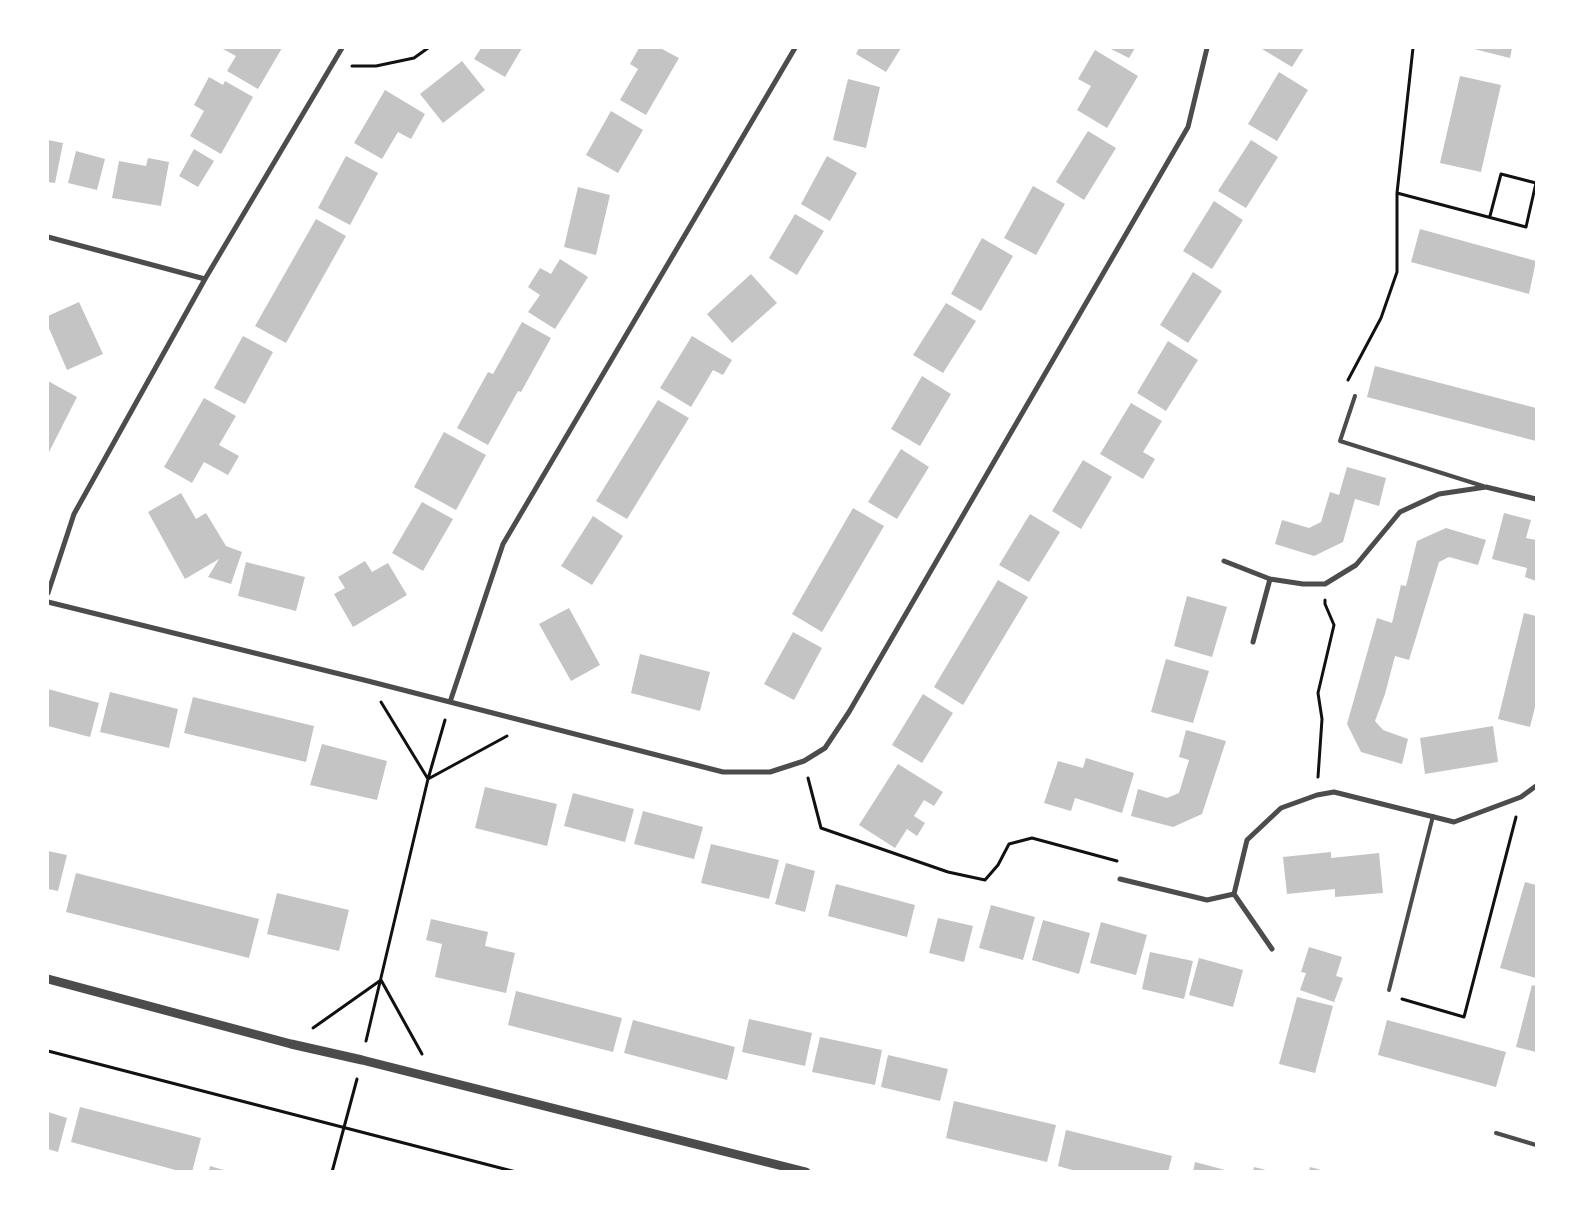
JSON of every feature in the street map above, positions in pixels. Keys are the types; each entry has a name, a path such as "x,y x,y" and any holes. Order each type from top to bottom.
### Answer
{"street":[{"path":"48,594 74,514 205,279 342,48"},
{"path":"450,702 504,544 795,48"},
{"path":"48,602 368,681 723,772 770,772 804,761 825,748 849,712 1188,127 1206,48"},
{"path":"48,236 205,279"},
{"path":"1224,561 1270,579 1303,584 1325,584 1356,565 1400,512 1438,494 1486,487 1536,499"},
{"path":"1253,642 1270,579"},
{"path":"1272,948 1234,894 1247,840 1281,808 1317,795 1334,792 1454,822 1521,797 1536,786"},
{"path":"1120,879 1207,900 1234,894"},
{"path":"48,979 291,1044 362,1060 806,1172"}],"lane":[{"path":"1355,396 1340,441 1486,487"},
{"path":"1389,990 1432,816"},
{"path":"1496,1133 1536,1145"}],"path":[{"path":"330,67 376,66 414,58 428,48"},
{"path":"1343,389 1381,318 1397,272 1397,193 1413,48"},
{"path":"1397,193 1526,227 1536,183 1500,174 1490,216"},
{"path":"1317,795 1322,719 1318,693 1334,625 1325,604 1325,584"},
{"path":"368,681 428,778"},
{"path":"332,1172 362,1060 428,778 450,702"},
{"path":"428,778 529,723"},
{"path":"804,761 821,828 948,872 985,880 998,865 1009,844 1032,838 1123,863 1120,879"},
{"path":"1389,990 1391,996 1464,1017 1521,797"},
{"path":"291,1044 381,980"},
{"path":"381,980 435,1079"},
{"path":"48,1050 516,1172"}],"building":[{"path":"221,48 282,48 258,89 227,71 236,56"},
{"path":"481,48 522,48 505,77 474,59"},
{"path":"639,48 660,48 679,58 646,115 620,100 638,69 630,64"},
{"path":"859,48 901,48 886,72 856,54"},
{"path":"1109,48 1135,48 1129,58"},
{"path":"1263,48 1304,48 1292,67"},
{"path":"1470,48 1512,48 1510,58"},
{"path":"1095,50 1138,76 1107,128 1077,110 1091,86 1078,79"},
{"path":"462,61 485,90 443,123 420,94"},
{"path":"1279,72 1308,90 1277,141 1248,124"},
{"path":"1460,76 1501,85 1481,172 1440,163"},
{"path":"209,77 223,85 225,81 253,97 221,154 190,136 204,111 194,105"},
{"path":"848,79 880,87 866,148 833,140"},
{"path":"385,90 425,114 411,139 398,132 382,159 354,143"},
{"path":"611,111 643,130 618,173 586,155"},
{"path":"1088,131 1116,148 1084,200 1056,182"},
{"path":"48,140 63,143 55,183 48,182"},
{"path":"1251,140 1278,157 1246,208 1218,191"},
{"path":"194,149 214,161 198,187 179,176"},
{"path":"76,151 105,159 97,190 68,183"},
{"path":"346,156 378,173 350,225 318,208"},
{"path":"827,156 857,173 830,221 801,204"},
{"path":"148,158 169,162 161,206 112,198 119,161 146,166"},
{"path":"1033,186 1065,204 1036,255 1004,238"},
{"path":"578,187 610,195 596,255 564,247"},
{"path":"1214,201 1243,220 1212,269 1183,251"},
{"path":"795,214 824,231 797,275 769,258"},
{"path":"316,219 346,236 286,343 255,326"},
{"path":"1420,229 1536,261 1529,294 1411,262"},
{"path":"982,238 1013,256 981,311 951,294"},
{"path":"560,259 588,277 555,329 528,312 540,295 528,287 540,268 551,274"},
{"path":"1193,272 1222,291 1188,343 1160,325"},
{"path":"751,274 777,303 732,343 707,314"},
{"path":"79,302 103,354 67,370 48,326 48,316"},
{"path":"946,303 976,321 943,373 913,355"},
{"path":"522,322 551,338 521,392 518,391 488,445 457,428 488,372 493,374"},
{"path":"243,336 273,352 245,404 214,388"},
{"path":"692,336 732,360 723,375 713,370 691,407 660,388"},
{"path":"1168,341 1198,360 1166,411 1137,393"},
{"path":"1375,366 1536,408 1536,441 1367,397"},
{"path":"922,376 951,394 920,446 891,429"},
{"path":"48,381 77,397 48,454"},
{"path":"204,398 236,416 219,445 239,456 228,475 204,462 192,483 164,467"},
{"path":"658,400 689,418 627,519 596,501"},
{"path":"1131,403 1162,421 1143,452 1155,459 1143,479 1100,454"},
{"path":"444,432 486,455 456,510 414,487"},
{"path":"901,449 929,467 897,519 868,502"},
{"path":"1083,460 1112,477 1081,529 1052,511"},
{"path":"1347,467 1386,478 1379,506 1355,499 1343,542 1314,556 1275,544 1282,520 1309,528 1321,522 1330,492 1339,495"},
{"path":"181,493 196,519 206,513 226,546 242,552 231,584 208,577 219,559 185,579 148,512"},
{"path":"422,502 453,519 423,571 392,553"},
{"path":"853,508 884,526 822,632 792,614"},
{"path":"1504,513 1531,520 1526,538 1536,540 1536,581 1525,577 1527,568 1492,559"},
{"path":"1030,514 1060,532 1029,582 999,565"},
{"path":"593,516 623,536 592,585 561,566"},
{"path":"1446,528 1486,540 1478,565 1449,557 1439,562 1409,660 1395,656 1385,694 1375,721 1383,730 1408,739 1402,764 1361,752 1347,724 1377,618 1392,623 1401,585 1406,586 1417,541"},
{"path":"365,561 372,572 388,563 407,595 353,627 334,594 345,588 338,577"},
{"path":"246,562 305,577 296,611 238,596"},
{"path":"998,580 1028,597 963,705 934,687"},
{"path":"1187,596 1227,607 1212,657 1174,646"},
{"path":"569,608 600,665 571,681 539,624"},
{"path":"1524,613 1536,616 1536,703 1530,727 1498,719"},
{"path":"793,632 822,648 794,700 764,684"},
{"path":"640,654 710,672 700,711 631,693"},
{"path":"1166,659 1209,671 1193,723 1151,712"},
{"path":"48,689 99,703 90,737 48,726"},
{"path":"110,692 178,709 169,748 100,732"},
{"path":"923,694 953,713 922,763 892,745"},
{"path":"193,697 314,726 306,762 184,733"},
{"path":"1493,726 1498,762 1425,774 1420,738"},
{"path":"1186,730 1226,741 1202,814 1173,827 1131,816 1138,789 1167,798 1179,793 1189,760 1179,757"},
{"path":"322,744 387,761 377,800 310,785"},
{"path":"1086,758 1134,773 1122,813 1075,798 1071,811 1044,803 1058,761 1083,768"},
{"path":"898,764 943,792 934,806 924,800 914,816 925,823 917,836 907,829 895,848 859,825"},
{"path":"485,787 557,804 547,846 475,828"},
{"path":"573,793 634,809 625,842 564,826"},
{"path":"643,811 703,827 694,859 634,844"},
{"path":"711,844 779,860 769,899 701,883"},
{"path":"48,851 67,855 58,891 48,889"},
{"path":"1331,852 1331,858 1379,853 1383,893 1335,897 1335,889 1287,894 1283,857"},
{"path":"786,863 815,871 805,912 775,904"},
{"path":"76,873 259,919 249,958 66,912"},
{"path":"1525,882 1536,885 1536,978 1500,968"},
{"path":"836,884 915,905 907,937 828,916"},
{"path":"277,893 349,910 339,951 267,934"},
{"path":"991,905 1035,917 1023,960 979,948"},
{"path":"938,918 973,926 964,962 929,953"},
{"path":"431,919 488,932 485,946 515,953 506,993 435,977 442,944 426,940"},
{"path":"1043,920 1090,933 1079,974 1032,960"},
{"path":"1101,922 1147,935 1136,975 1090,963"},
{"path":"1309,947 1342,957 1336,976 1343,978 1334,1002 1300,990 1306,973 1301,972"},
{"path":"1150,952 1193,961 1184,999 1142,989"},
{"path":"1199,958 1243,970 1233,1007 1189,995"},
{"path":"1532,985 1536,986 1536,1052 1516,1047"},
{"path":"516,991 622,1018 613,1052 508,1025"},
{"path":"1297,997 1333,1006 1315,1073 1279,1064"},
{"path":"749,1019 812,1033 805,1066 742,1052"},
{"path":"633,1020 735,1047 727,1080 624,1053"},
{"path":"1387,1020 1506,1052 1496,1087 1378,1055"},
{"path":"820,1037 882,1050 875,1085 812,1072"},
{"path":"888,1055 948,1069 940,1101 881,1087"},
{"path":"954,1101 1056,1125 1047,1162 946,1138"},
{"path":"80,1107 201,1138 192,1172 183,1172 71,1142"},
{"path":"48,1112 67,1118 58,1152 48,1149"},
{"path":"1066,1130 1172,1156 1168,1172 1079,1172 1058,1166"},
{"path":"1195,1162 1229,1171 1229,1172 1193,1172"},
{"path":"210,1166 227,1171 227,1172 209,1172"},
{"path":"1254,1167 1270,1171 1253,1172"},
{"path":"1310,1167 1325,1171 1325,1172 1309,1172"}]}
